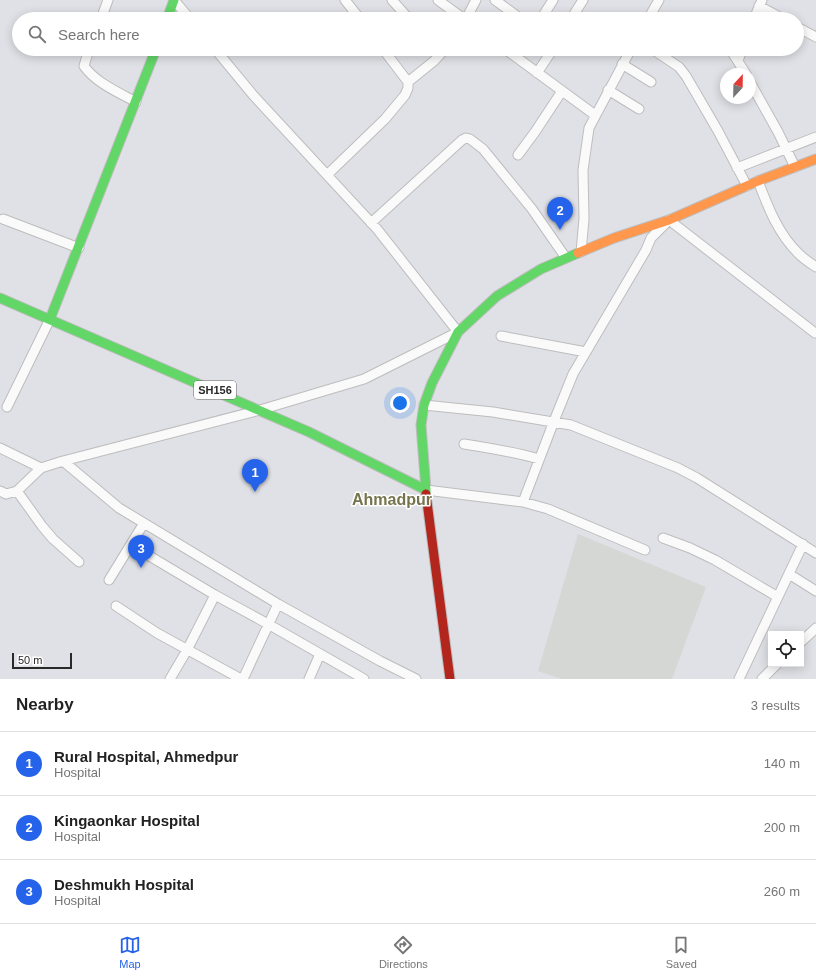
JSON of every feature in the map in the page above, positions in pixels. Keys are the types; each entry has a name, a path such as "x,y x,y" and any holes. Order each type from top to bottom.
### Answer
{"main road":[{"path":"170,12 174,0"},
{"path":"50,319 153,56"},
{"path":"450,679 426,490 421,425 424,405 432,383 458,332 497,296 541,268 614,238 669,220 758,181 816,159"},
{"name":"SH156","path":"0,298 309,432 426,490"}],"street":[{"path":"103,12 108,0"},
{"path":"174,0 184,12"},
{"path":"345,0 354,12"},
{"path":"392,0 403,12"},
{"path":"438,0 455,12"},
{"path":"495,0 511,12"},
{"path":"545,12 552,0"},
{"path":"575,12 583,0"},
{"path":"652,12 659,0"},
{"path":"469,12 475,1"},
{"path":"761,3 773,12"},
{"path":"804,31 816,37"},
{"path":"87,56 84,66 88,72 98,80 136,102"},
{"path":"0,491 6,494 17,491 41,468 63,461 260,410 364,379 458,332 371,223 253,95 221,56"},
{"path":"327,175 385,119 405,95 408,88 408,82 388,56"},
{"path":"408,82 434,61 438,56"},
{"path":"521,56 537,73 595,115"},
{"path":"537,73 548,56"},
{"path":"581,252 584,219 583,170 589,128 627,56"},
{"path":"663,56 676,64 686,76 718,131 747,186"},
{"path":"735,56 742,68"},
{"path":"738,61 740,56"},
{"path":"622,64 651,82"},
{"path":"608,90 639,109"},
{"path":"518,155 562,91"},
{"path":"756,93 795,167"},
{"path":"737,168 816,137"},
{"path":"371,223 466,138 470,139 483,149 532,209 566,258"},
{"path":"758,181 773,218 783,235 798,253 816,267"},
{"path":"3,219 79,248"},
{"path":"523,502 573,374 646,250 651,238 669,220 816,333"},
{"path":"7,408 50,319"},
{"path":"501,336 586,352"},
{"path":"424,405 493,412 571,425 678,468 730,498 816,553"},
{"path":"464,444 510,451 539,459"},
{"path":"0,448 41,468"},
{"path":"63,461 119,508 278,604 380,661 416,679"},
{"path":"426,490 523,502 548,509 645,550"},
{"path":"17,491 50,535 79,562"},
{"path":"109,580 144,523"},
{"path":"663,538 690,548 715,560 778,596"},
{"path":"739,679 803,544"},
{"path":"131,545 215,595 364,679"},
{"path":"789,574 816,591"},
{"path":"170,679 187,650 215,595"},
{"path":"116,606 157,634 242,679 278,604"},
{"path":"804,639 816,628"},
{"path":"309,679 320,654"},
{"path":"762,679 774,667"}],"shaded area":[{"path":"578,534 706,587 672,679 561,679 538,671"}],"traffic: fast":[{"path":"170,12 174,0"},
{"path":"50,319 153,56"},
{"path":"426,490 421,425 424,405 432,383 458,332 497,296 541,269 578,253"},
{"path":"0,298 309,432 426,490 426,494"}],"traffic: slow":[{"path":"578,253 614,238 669,220 758,181 816,159"}],"traffic: jam":[{"path":"426,494 450,679"}],"place":[{"name":"Kingaonkar Hospital","path":"560,230"},
{"name":"Rural Hospital, Ahmedpur","path":"255,492"},
{"name":"Deshmukh Hospital","path":"141,568"}],"district":[{"name":"Ahmadpur","path":"392,499"}]}
